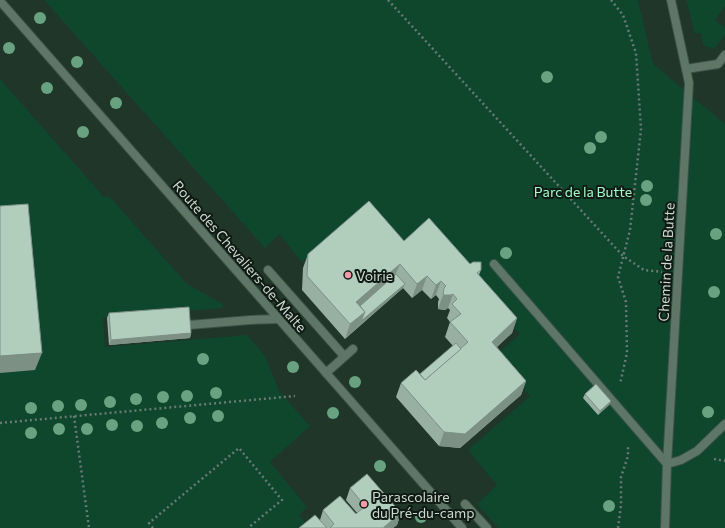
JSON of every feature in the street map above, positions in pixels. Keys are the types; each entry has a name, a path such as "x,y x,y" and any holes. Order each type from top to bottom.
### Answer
{"street":[{"name":"Chemin de la Butte","path":"665,528 689,83 671,0"},
{"name":"Route des Chevaliers-de-Malte","path":"0,1 462,528"},
{"path":"686,69 718,64 725,55"},
{"path":"494,264 668,464 681,460 697,452 725,424"},
{"path":"268,270 344,356"},
{"path":"188,325 278,319"},
{"path":"326,373 353,349"},
{"path":"465,504 487,528"}],"path":[{"path":"388,0 545,173 623,256 644,270 678,274"},
{"path":"611,0 623,15 636,53 641,129 630,230 618,277 626,302 627,353 620,384 623,406 628,418 628,456 621,477 621,505 618,528"},
{"path":"0,423 295,396"},
{"path":"74,416 83,473 89,528"},
{"path":"153,528 149,523 239,448 282,500 248,528"}],"green space":[{"name":"Parc de la Butte","path":"44,0 638,0 653,64 725,124 725,528 498,528 477,504 497,485 468,450 530,396 495,356 520,334 424,226 399,247 364,209 302,262 279,234 265,248"},
{"path":"686,0 725,0 725,6 715,20 725,28 725,35 714,49 703,45 701,33 695,34"},
{"path":"0,79 104,197 110,197 187,284 223,304 222,308 103,318 105,347 247,335 265,356 279,391 310,426 270,462 307,507 299,515 309,528 0,528"}],"building":[{"path":"369,201 404,241 429,218 470,264 473,262 481,262 481,270 477,273 517,318 492,342 526,381 465,434 444,432 401,383 416,370 425,380 468,342 450,322 461,314 452,304 457,299 453,294 443,295 444,288 446,286 441,281 436,285 427,276 417,284 400,264 356,302 365,312 350,324 307,276 308,254"},
{"path":"28,204 42,353 0,356 0,206"},
{"path":"396,274 405,284 361,321 365,312 360,306"},
{"path":"189,307 191,333 111,340 109,313"},
{"path":"456,343 461,349 425,380 420,374"},
{"path":"596,384 611,401 600,411 585,394"},
{"path":"367,474 401,513 384,528 330,528 334,524 323,510 340,496 356,514 365,506 350,488"},
{"path":"315,515 327,528 299,528"}],"place":[{"name":"Voirie","path":"348,275"},
{"name":"Parascolaire du Pré-du-camp","path":"364,504"}]}
